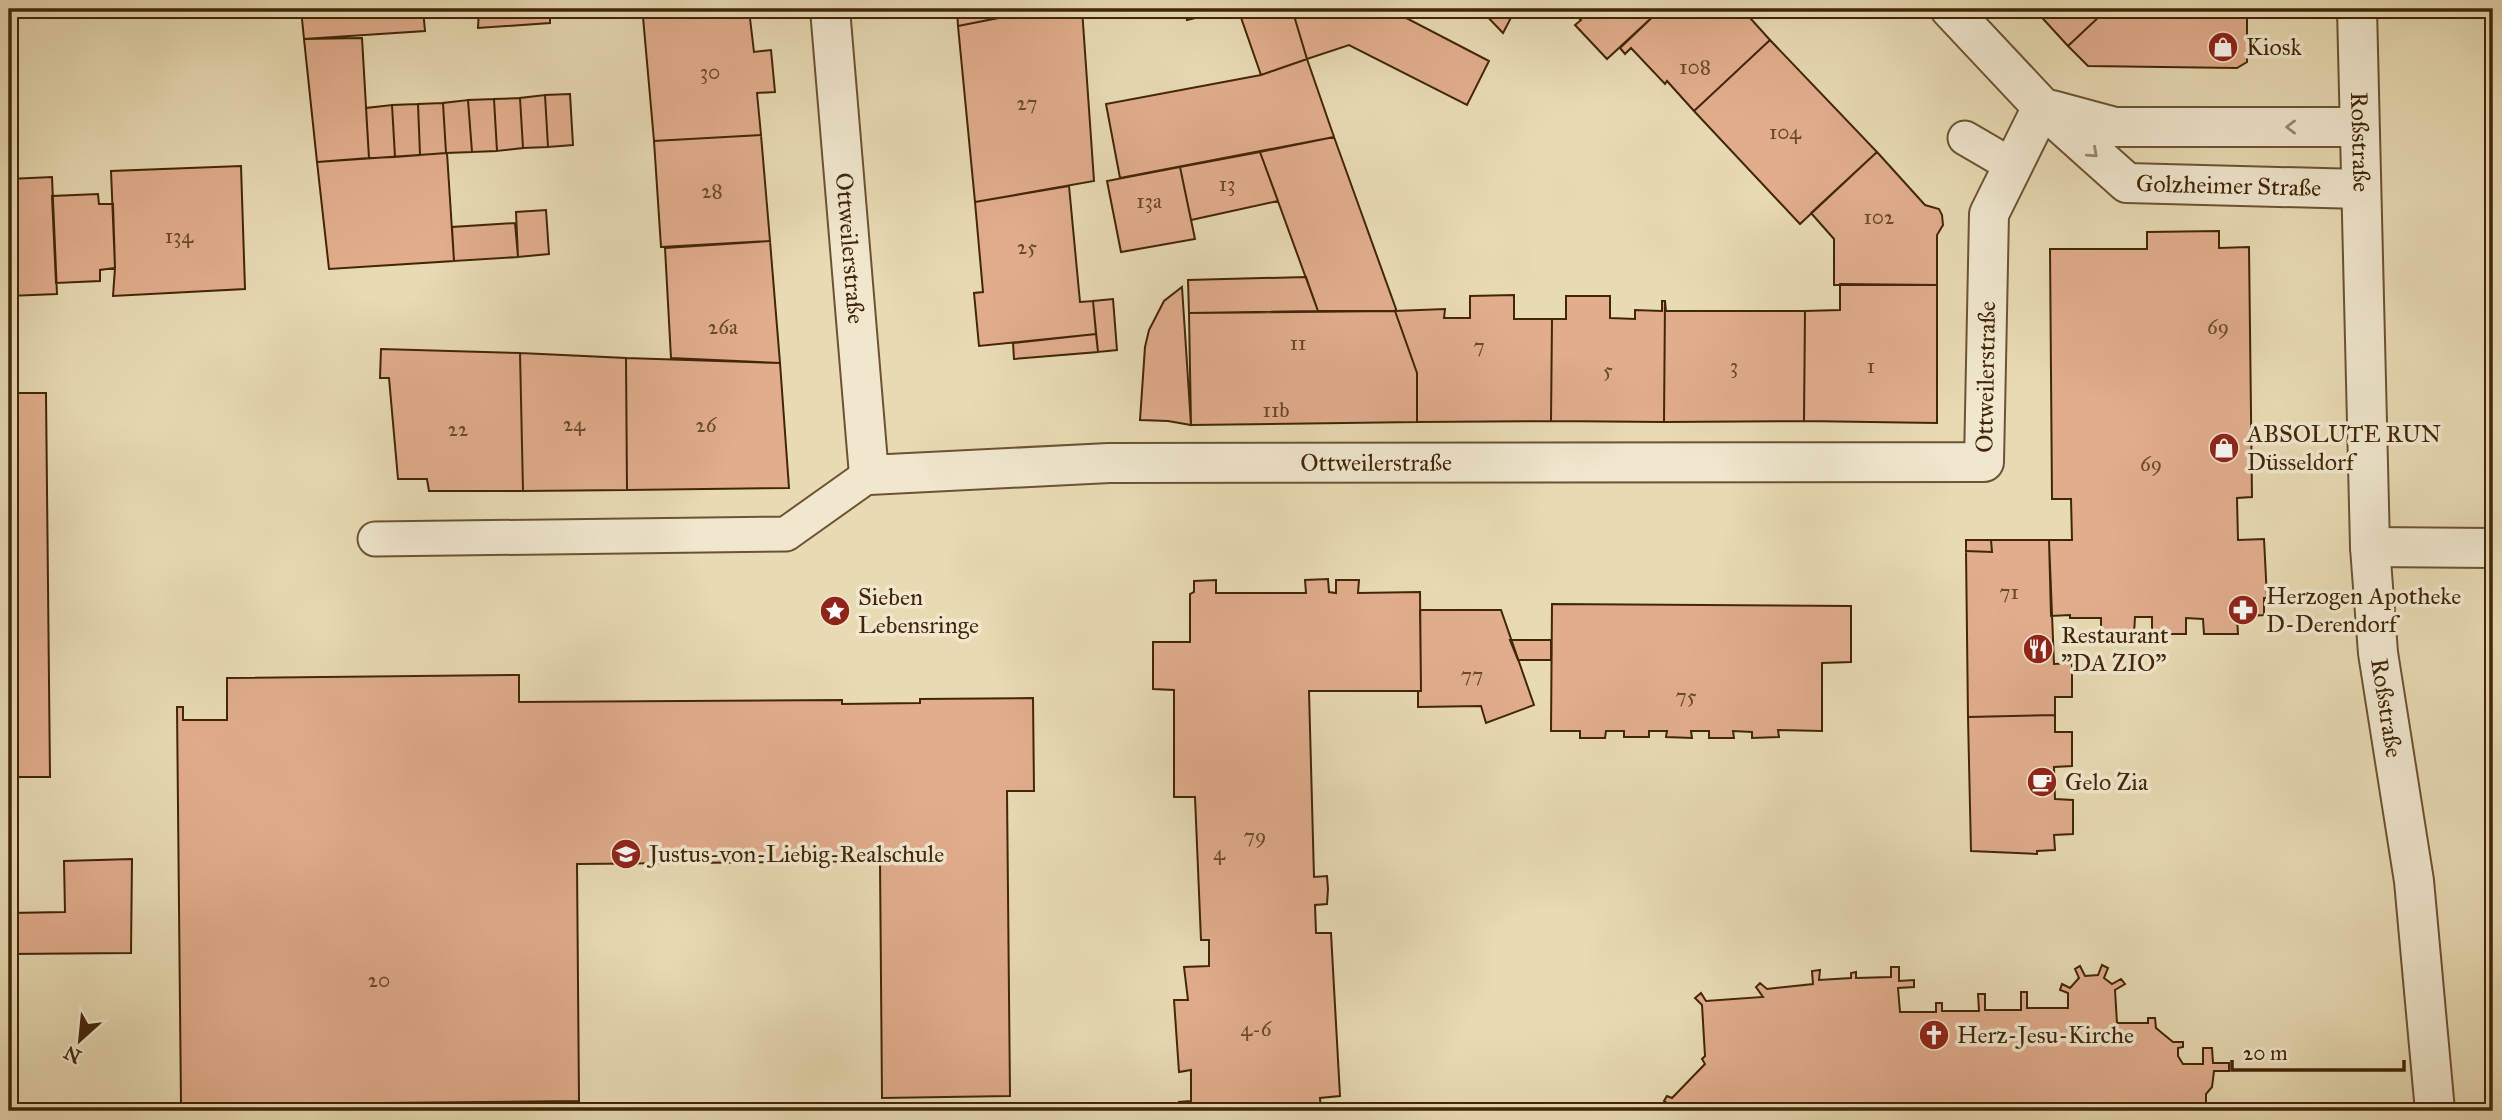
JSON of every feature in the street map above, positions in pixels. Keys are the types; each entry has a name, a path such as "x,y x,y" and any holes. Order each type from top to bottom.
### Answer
{"street":[{"name":"Ottweilerstraße","path":"830,9 869,475 1121,463 1984,462 1989,215 2042,107"},
{"name":"Golzheimer Straße","path":"1950,9 2042,107 2127,183 2360,189"},
{"name":"Roßstraße","path":"2357,9 2370,547 2378,653 2414,881 2435,1111"},
{"path":"2042,107 2115,127 2359,127"},
{"path":"2370,547 2493,548"}],"lane":[{"path":"1965,138 2013,166"},
{"path":"375,539 786,534 869,475"}],"building":[{"path":"301,9 423,9 425,31 304,39"},
{"path":"479,9 550,9 550,23 478,28"},
{"path":"645,9 749,9 749,10 645,17"},
{"path":"957,9 1044,9 958,26"},
{"path":"1044,9 1082,9 1094,181 975,202 958,26"},
{"path":"1184,9 1232,9 1187,20"},
{"path":"1238,9 1292,9 1307,59 1261,75"},
{"path":"1292,9 1389,9 1489,61 1467,105 1349,45 1307,59"},
{"path":"1480,9 1511,9 1514,12 1503,33"},
{"path":"1570,9 1661,9 1607,59 1575,25 1581,20"},
{"path":"1661,9 1742,9 1770,40 1694,111 1667,81 1665,84 1631,48 1625,54 1620,48"},
{"path":"2034,9 2111,9 2116,14 2102,14 2068,46"},
{"path":"2146,9 2247,9 2247,62 2237,68 2088,66 2068,46 2102,14 2146,14"},
{"path":"749,10 754,52 771,50 775,92 757,93 761,135 654,141 643,17"},
{"path":"362,38 369,158 317,162 304,39"},
{"path":"1770,40 1877,152 1800,224 1694,111"},
{"path":"1307,59 1334,137 1120,178 1106,104 1261,75"},
{"path":"570,94 573,145 548,147 545,95"},
{"path":"545,95 548,147 523,148 520,98"},
{"path":"520,98 523,148 497,151 494,99"},
{"path":"494,99 497,151 472,152 468,100"},
{"path":"468,100 472,152 446,153 443,103"},
{"path":"443,103 446,153 420,155 418,104"},
{"path":"418,104 420,155 395,157 392,105"},
{"path":"392,105 395,157 369,158 366,108"},
{"path":"761,135 770,241 661,247 654,141"},
{"path":"1334,137 1395,311 1318,311 1260,152"},
{"path":"1260,152 1278,201 1191,220 1180,167"},
{"path":"1877,152 1925,205 1939,209 1942,215 1943,225 1937,235 1937,285 1834,285 1834,239 1811,213"},
{"path":"447,153 454,261 329,269 317,162"},
{"path":"241,166 245,289 113,296 115,268 111,171"},
{"path":"1180,167 1195,239 1121,252 1107,181"},
{"path":"52,177 57,294 9,296 9,179"},
{"path":"1069,186 1080,302 1093,301 1096,334 979,346 974,293 983,292 975,202"},
{"path":"98,194 99,204 113,204 115,268 100,270 100,281 56,283 52,196"},
{"path":"546,210 549,254 518,257 516,212"},
{"path":"515,223 518,257 454,261 452,227"},
{"path":"2219,231 2219,248 2249,247 2252,497 2237,498 2238,540 2264,539 2267,598 2264,598 2264,615 2237,617 2238,634 2204,634 2203,619 2186,618 2186,634 2152,634 2152,617 2135,617 2134,634 2101,634 2101,618 2051,616 2049,540 2072,540 2071,499 2052,499 2050,249 2147,249 2147,232"},
{"path":"770,241 780,363 671,358 665,248"},
{"path":"1306,277 1318,311 1189,313 1188,280"},
{"path":"1840,284 1937,285 1937,423 1804,421 1805,311 1840,310"},
{"path":"1182,287 1191,425 1140,420 1145,347 1149,330 1164,301"},
{"path":"1514,295 1514,319 1552,319 1551,421 1417,422 1417,373 1395,311 1445,309 1444,318 1470,318 1470,296"},
{"path":"1566,296 1610,296 1610,318 1635,319 1635,310 1662,311 1662,301 1665,301 1664,422 1551,421 1552,319 1566,319"},
{"path":"1113,299 1117,350 1098,352 1093,301"},
{"path":"1665,301 1666,311 1805,311 1804,421 1664,422"},
{"path":"1395,311 1417,373 1417,422 1191,425 1189,313"},
{"path":"1096,334 1098,352 1014,359 1013,343"},
{"path":"381,349 520,353 523,491 429,491 427,479 398,479 389,378 380,378"},
{"path":"520,353 626,358 627,490 523,491"},
{"path":"626,358 780,363 789,488 627,490"},
{"path":"9,393 46,393 50,777 9,777"},
{"path":"1966,540 1991,540 1992,552 1966,551"},
{"path":"1991,540 2049,540 2054,664 2072,663 2072,697 2055,697 2055,715 1968,717 1966,551 1992,552"},
{"path":"1328,579 1329,592 1336,593 1336,580 1359,580 1358,593 1420,592 1421,691 1309,691 1314,877 1327,876 1328,889 1327,904 1315,905 1316,933 1331,933 1340,1096 1320,1098 1321,1111 1179,1111 1179,1102 1191,1101 1191,1070 1179,1072 1174,1000 1188,1000 1184,967 1209,966 1209,940 1201,940 1195,797 1174,797 1174,690 1153,689 1153,642 1190,642 1190,594 1194,592 1194,581 1216,580 1216,593 1306,593 1305,580"},
{"path":"1552,604 1851,606 1851,662 1822,663 1822,731 1778,730 1779,737 1752,738 1752,732 1733,731 1734,738 1709,738 1709,731 1691,731 1692,738 1666,737 1667,731 1649,731 1649,737 1624,737 1624,731 1606,731 1605,738 1580,738 1580,731 1551,731"},
{"path":"1420,610 1501,610 1534,705 1486,723 1481,706 1418,707 1418,691 1421,691"},
{"path":"1510,640 1551,640 1551,660 1518,660"},
{"path":"519,675 519,702 842,700 842,704 920,703 920,699 1033,698 1034,791 1007,791 1010,1096 882,1098 880,861 577,864 579,1101 181,1105 177,707 183,707 183,720 227,720 227,678"},
{"path":"2055,715 2055,732 2072,732 2072,766 2054,767 2055,799 2073,800 2073,834 2054,835 2055,850 2037,851 2037,854 1971,851 1968,717"},
{"path":"132,859 131,953 9,954 9,913 65,912 64,861"},
{"name":"Herz-Jesu-Kirche","path":"2102,965 2108,968 2104,978 2112,984 2121,979 2125,984 2115,990 2117,1023 2148,1023 2148,1018 2155,1018 2156,1028 2173,1042 2183,1042 2183,1047 2178,1048 2178,1056 2183,1064 2203,1064 2203,1048 2212,1048 2213,1063 2229,1063 2229,1071 2214,1071 2212,1087 2206,1094 2206,1111 1672,1111 1672,1106 1664,1101 1667,1096 1672,1098 1705,1064 1702,1059 1705,1056 1702,1005 1695,998 1701,993 1706,1001 1763,997 1756,987 1760,983 1767,989 1813,984 1812,971 1820,970 1819,980 1851,978 1851,973 1856,972 1856,978 1891,977 1891,967 1899,967 1899,981 1914,980 1914,987 1898,988 1900,1012 1936,1012 1936,1003 1942,1003 1942,1011 1979,1011 1978,994 1985,994 1985,1010 2021,1010 2021,992 2027,992 2027,1008 2068,1008 2068,993 2060,990 2062,984 2070,988 2079,978 2075,969 2080,966 2085,976 2098,975"}],"place":[{"name":"Kiosk","path":"2223,47"},
{"name":"ABSOLUTE RUN Düsseldorf","path":"2224,448"},
{"name":"Herzogen Apotheke D-Derendorf","path":"2243,610"},
{"name":"Sieben Lebensringe","path":"835,611"},
{"name":"Restaurant \"DA ZIO\"","path":"2038,649"},
{"name":"Gelo Zia","path":"2042,782"},
{"name":"Justus-von-Liebig-Realschule","path":"626,854"},
{"name":"Herz-Jesu-Kirche","path":"1934,1035"}]}
